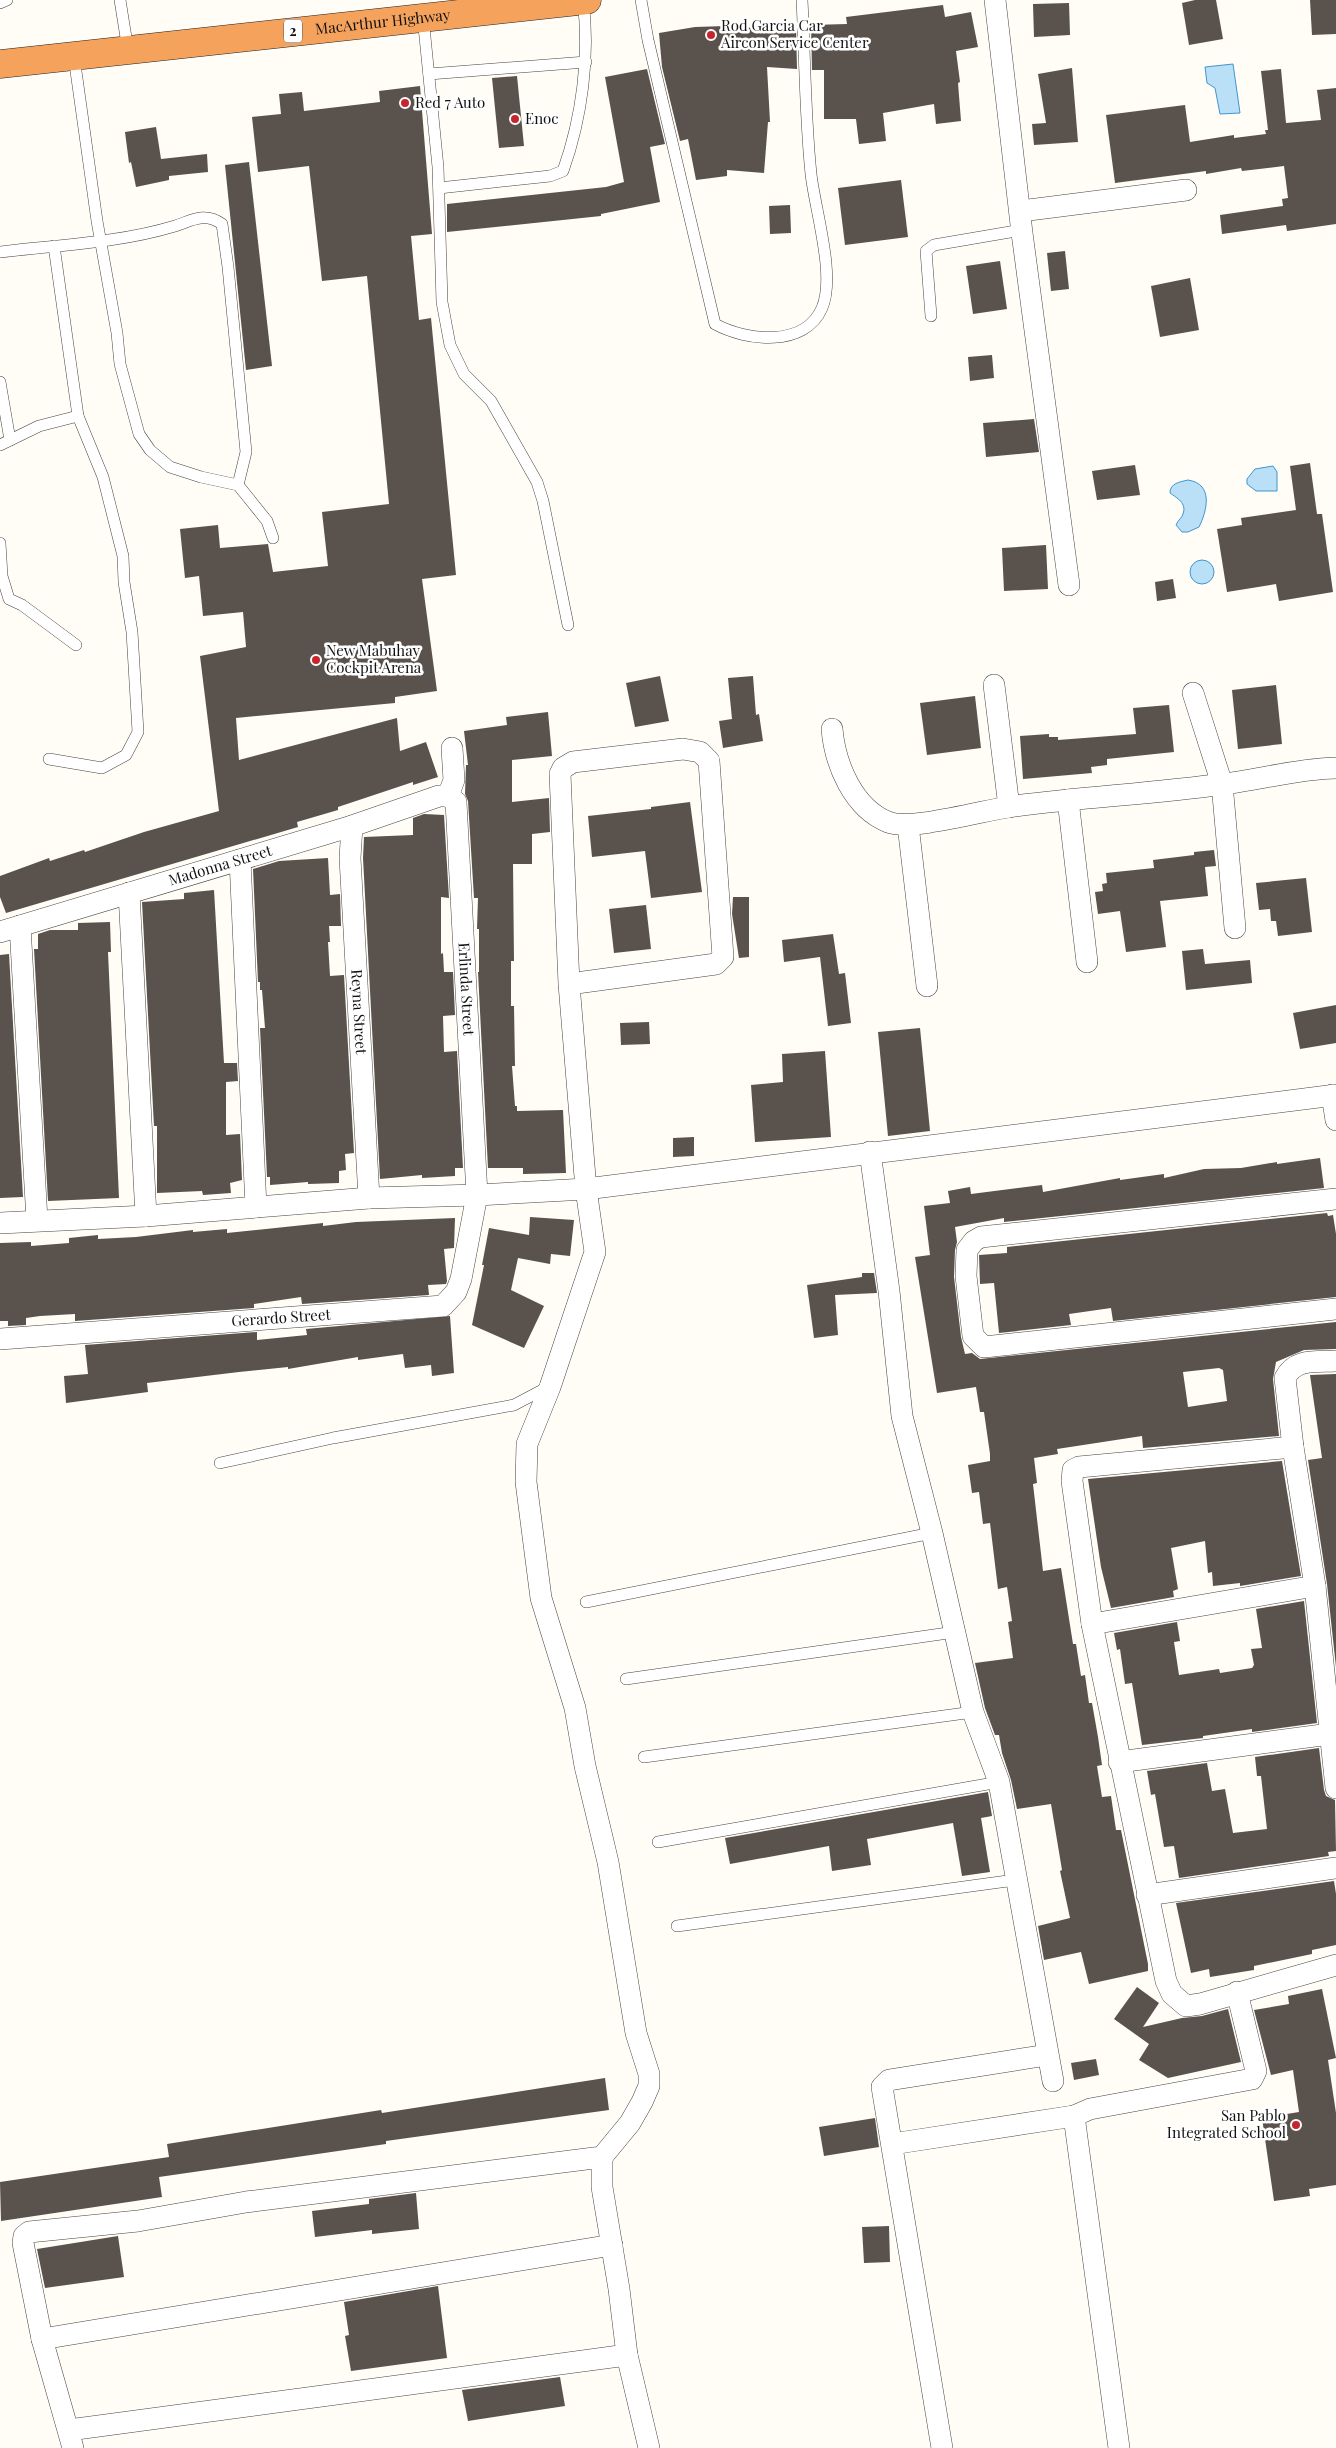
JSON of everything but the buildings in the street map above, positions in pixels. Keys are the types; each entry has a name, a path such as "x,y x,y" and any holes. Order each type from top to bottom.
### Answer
{"highway":[{"name":"MacArthur Highway","path":"0,64 74,58 128,50 585,0"}],"street":[{"path":"995,0 1021,220 1069,585"},
{"path":"1021,220 1186,190"},
{"path":"994,685 1009,807"},
{"path":"1193,693 1222,784 1236,928"},
{"path":"832,729 834,750 839,766 862,801 874,814 890,823 908,825 1009,807 1222,784 1336,768"},
{"path":"443,796 454,780 452,748"},
{"path":"569,984 716,964 723,957 709,761 700,752 683,749 572,762 560,774 569,984 586,1189 595,1252 550,1386 527,1444 526,1482 541,1598 575,1708 585,1766 608,1862 636,2033 649,2074 649,2086 630,2124 602,2157 602,2187 627,2355 649,2448"},
{"name":"Madonna Street","path":"0,932 352,826 443,796"},
{"name":"Erlinda Street","path":"443,796 456,802 477,1196"},
{"path":"1068,800 1087,962"},
{"path":"908,825 927,986"},
{"name":"Reyna Street","path":"352,826 350,858 368,1198"},
{"path":"240,860 256,1207"},
{"path":"129,893 146,1216"},
{"path":"20,926 37,1220"},
{"path":"0,1223 146,1216 368,1198 477,1196 586,1189 1334,1095 1336,1120"},
{"path":"870,1152 889,1290 902,1416 932,1533 973,1712 999,1782 1015,1880 1053,2081"},
{"name":"Gerardo Street","path":"0,1339 444,1306 456,1292 461,1280 477,1196"},
{"path":"1336,1200 980,1237 967,1250 966,1276 972,1336 984,1347 1336,1309"},
{"path":"1336,1361 1298,1363 1290,1369 1285,1378 1293,1447 1315,1586 1336,1788"},
{"path":"1293,1447 1079,1467 1074,1470 1072,1481 1092,1624 1147,1895 1166,1981 1172,1994 1186,2006 1200,2004 1336,1965"},
{"path":"1092,1624 1315,1586"},
{"path":"1119,1762 1330,1734"},
{"path":"1147,1895 1336,1868"},
{"path":"892,2144 1074,2116 1090,2109 1252,2079 1256,2071 1237,1992"},
{"path":"942,2448 882,2087 889,2080 1047,2054"},
{"path":"1074,2116 1119,2448"},
{"path":"602,2157 255,2201 138,2221 30,2232 24,2236 23,2244 42,2339 71,2439 627,2355"},
{"path":"42,2339 612,2245"}],"lane":[{"path":"0,3 7,0"},
{"path":"120,0 128,50"},
{"path":"439,188 550,176 563,171 570,152 586,62 585,0"},
{"path":"641,0 648,40 716,324 731,332 752,337 787,336 813,324 823,308 828,281 811,174 802,0"},
{"path":"424,17 439,188 442,302 450,345 464,374 491,402 537,482 543,501 568,625"},
{"path":"74,58 100,241 125,386 143,442 170,467 201,477 238,485 267,521 273,538"},
{"path":"429,74 586,62"},
{"path":"0,252 100,241 154,232 202,217 213,218 222,224 246,452 238,485"},
{"path":"931,316 926,251 934,245 1021,220"},
{"path":"49,759 102,768 126,755 138,732 132,632 124,582 123,556 103,477 78,416 54,246"},
{"path":"0,382 5,442 39,426 78,416"},
{"path":"0,543 4,599 22,605 76,645"},
{"path":"220,1463 333,1438 514,1405 550,1386"},
{"path":"586,1602 932,1533"},
{"path":"626,1679 955,1632"},
{"path":"644,1757 973,1712"},
{"path":"658,1842 999,1782"},
{"path":"677,1926 1015,1880"}],"water":[{"path":"1233,64 1240,113 1220,114 1215,88 1207,83 1205,67"},
{"path":"1273,466 1277,472 1277,491 1256,491 1247,484 1247,479 1255,469"},
{"path":"1188,480 1202,487 1205,492 1206,506 1199,527 1188,532 1182,532 1176,525 1184,507 1181,501 1170,493 1170,490 1179,482"},
{"path":"1202,560 1211,563 1214,572 1211,581 1202,584 1193,581 1190,572 1193,563"}],"place":[{"name":"Rod Garcia Car Aircon Service Center","path":"711,35"},
{"name":"Red 7 Auto","path":"405,103"},
{"name":"Enoc","path":"515,119"},
{"name":"New Mabuhay Cockpit Arena","path":"316,660"},
{"name":"San Pablo Integrated School","path":"1296,2125"}]}
